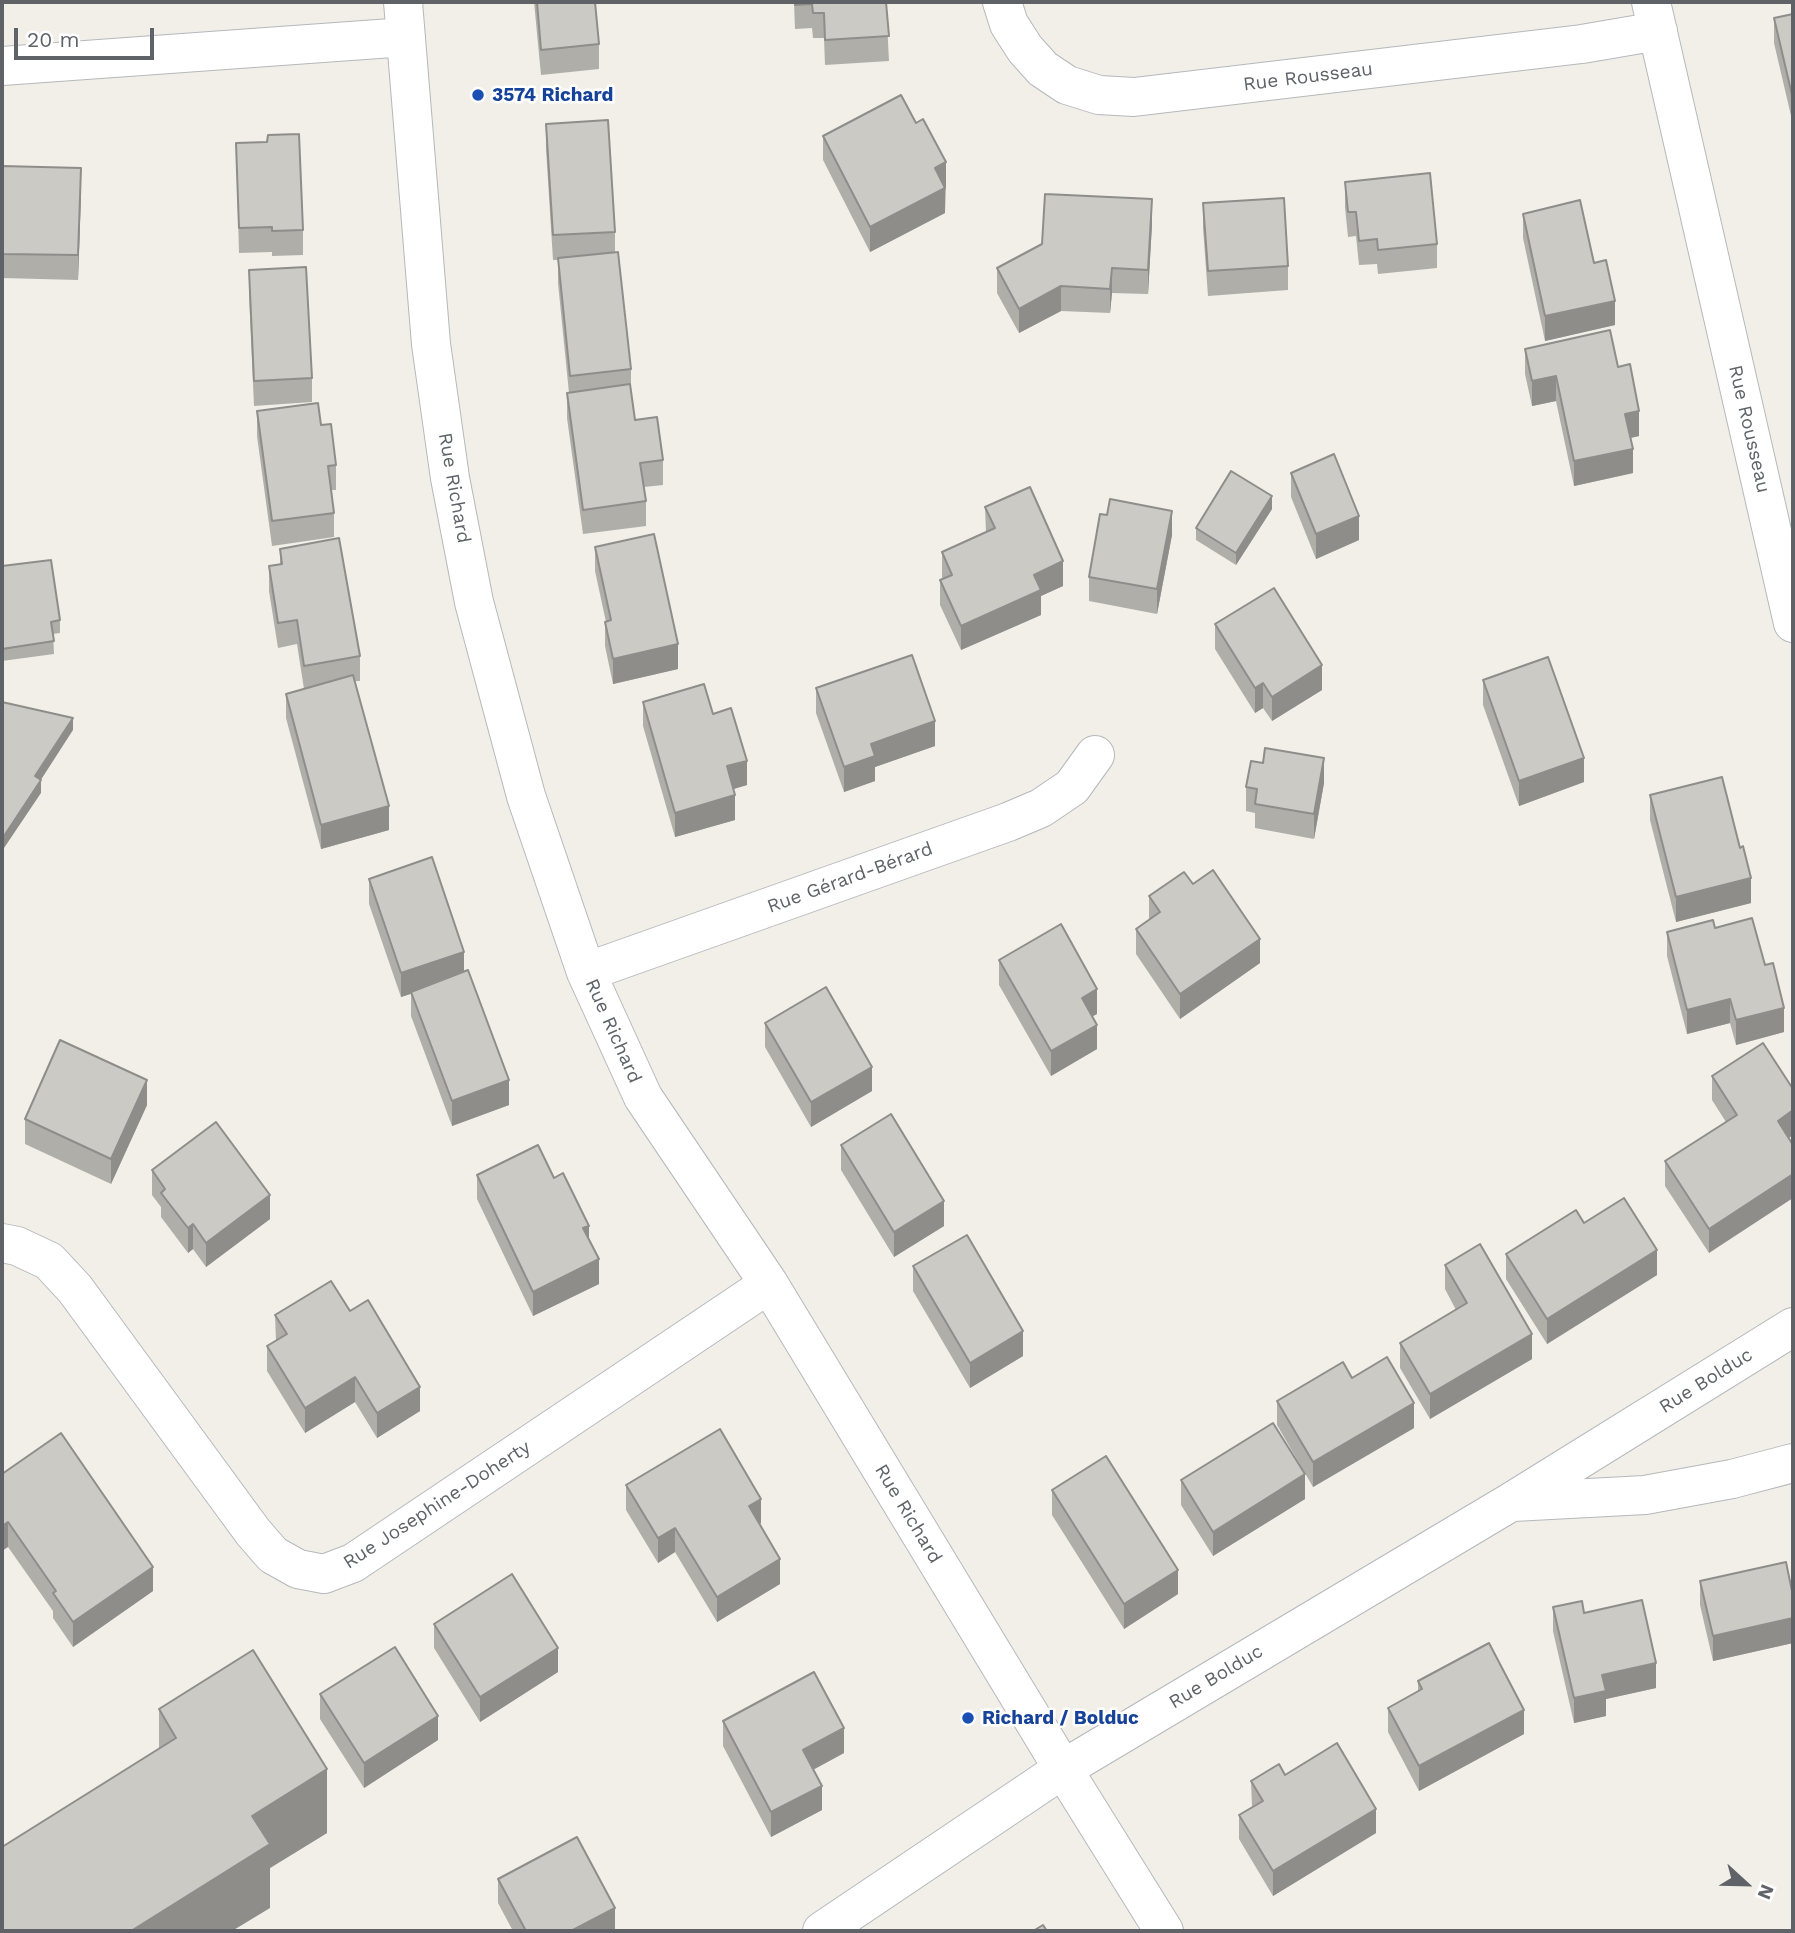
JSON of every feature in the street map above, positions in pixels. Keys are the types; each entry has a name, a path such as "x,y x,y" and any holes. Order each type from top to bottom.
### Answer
{"street":[{"name":"Rue Rousseau","path":"1002,2 1009,24 1025,49 1043,69 1067,85 1099,95 1134,97 1568,46 1654,16 1793,623"},
{"path":"2,66 404,19"},
{"name":"Rue Richard","path":"404,19 431,344 453,492 474,602 526,796 586,972 643,1097 769,1284 1164,1931"},
{"name":"Rue Gérard-Bérard","path":"586,972 1009,822 1041,808 1072,787 1096,755"},
{"name":"Rue Josephine-Doherty","path":"2,1243 17,1246 49,1261 75,1289 253,1532 273,1555 298,1569 324,1574 353,1563 769,1284"},
{"name":"Rue Bolduc","path":"822,1931 1063,1769 1511,1502 1793,1327"},
{"name":"Rue Bolduc","path":"1511,1502 1646,1495 1732,1479 1793,1463"}],"building":[{"path":"537,2 595,2 599,44 541,50"},
{"path":"795,2 886,2 889,36 825,40 824,13 813,13 812,4 795,5"},
{"path":"1793,14 1793,95 1792,95 1774,18"},
{"path":"901,95 916,123 923,119 946,162 935,168 945,188 870,227 823,136"},
{"path":"608,120 615,232 553,235 546,124"},
{"path":"299,134 303,230 239,228 236,143 267,142 268,135"},
{"path":"2,166 81,168 78,255 2,254"},
{"path":"1430,173 1437,244 1378,250 1377,239 1359,241 1356,212 1348,212 1345,182"},
{"path":"1045,194 1152,199 1148,270 1112,268 1110,289 1061,286 1019,309 997,268 1042,244"},
{"path":"1284,198 1288,266 1208,271 1203,203"},
{"path":"1580,200 1594,263 1606,260 1615,301 1545,316 1523,214"},
{"path":"618,252 631,369 570,376 558,258"},
{"path":"306,267 312,378 254,381 249,270"},
{"path":"1610,330 1618,367 1630,364 1639,411 1625,414 1633,449 1574,461 1556,376 1532,381 1525,349"},
{"path":"630,384 635,420 657,417 663,460 640,463 646,501 583,510 567,393"},
{"path":"318,403 321,425 331,424 336,465 328,466 334,513 272,521 257,411"},
{"path":"1334,454 1359,516 1316,534 1291,473"},
{"path":"1231,471 1272,496 1236,553 1196,528"},
{"path":"1030,487 1063,561 1034,575 1041,590 961,626 940,580 952,575 942,552 995,528 985,507"},
{"path":"1110,499 1172,511 1157,589 1089,577 1100,514 1107,515"},
{"path":"654,534 678,644 613,659 605,622 611,620 595,547"},
{"path":"339,538 360,656 304,666 297,620 278,623 269,566 282,564 280,549"},
{"path":"51,560 60,620 51,622 54,641 2,649 2,566"},
{"path":"1274,588 1322,665 1272,697 1263,683 1255,688 1215,624"},
{"path":"912,655 935,721 871,744 875,756 844,767 816,688"},
{"path":"1548,657 1584,758 1519,781 1483,680"},
{"path":"353,675 389,806 321,825 286,694"},
{"path":"704,684 713,714 731,708 747,761 727,766 735,795 675,813 643,702"},
{"path":"2,702 73,718 35,776 41,780 2,839"},
{"path":"1265,748 1324,758 1314,814 1255,804 1257,789 1246,787 1251,761 1263,763"},
{"path":"1722,777 1740,848 1743,846 1751,878 1676,897 1650,795"},
{"path":"432,857 464,952 401,973 369,879"},
{"path":"1213,870 1260,939 1180,994 1136,929 1160,912 1149,896 1184,872 1193,884"},
{"path":"1752,918 1765,965 1773,963 1784,1008 1736,1020 1730,999 1687,1010 1667,932 1713,920 1715,928"},
{"path":"1061,924 1097,989 1082,998 1097,1025 1051,1051 999,960"},
{"path":"468,970 509,1080 452,1101 411,992"},
{"path":"826,987 872,1067 811,1102 765,1023"},
{"path":"60,1040 147,1080 111,1159 25,1119"},
{"path":"1763,1043 1793,1089 1793,1110 1778,1121 1793,1145 1793,1174 1709,1229 1665,1161 1737,1115 1712,1076"},
{"path":"891,1114 944,1201 894,1232 841,1145"},
{"path":"216,1122 270,1195 206,1243 193,1224 188,1228 161,1193 165,1189 152,1170"},
{"path":"538,1145 554,1178 563,1173 589,1226 583,1228 599,1259 533,1292 477,1175"},
{"path":"1624,1198 1657,1250 1547,1319 1506,1254 1576,1210 1584,1223"},
{"path":"967,1235 1023,1331 970,1363 913,1266"},
{"path":"1480,1244 1532,1334 1430,1394 1400,1343 1467,1303 1445,1265"},
{"path":"331,1281 350,1311 368,1300 420,1387 377,1413 355,1377 305,1408 267,1346 287,1334 275,1315"},
{"path":"1387,1357 1414,1403 1313,1462 1277,1401 1343,1362 1352,1378"},
{"path":"1273,1423 1305,1474 1213,1532 1181,1480"},
{"path":"720,1429 761,1499 749,1506 780,1559 717,1597 675,1528 658,1538 626,1485"},
{"path":"61,1433 153,1567 73,1622 53,1593 56,1591 8,1522 2,1526 2,1474"},
{"path":"1106,1456 1178,1570 1124,1604 1052,1490"},
{"path":"1786,1562 1793,1596 1793,1618 1713,1636 1700,1581"},
{"path":"512,1574 558,1648 480,1697 434,1624"},
{"path":"1642,1600 1656,1663 1602,1675 1606,1691 1574,1698 1553,1607 1582,1601 1584,1613"},
{"path":"1489,1643 1524,1710 1419,1766 1388,1708 1422,1689 1418,1681"},
{"path":"395,1647 438,1716 364,1763 320,1694"},
{"path":"253,1650 327,1769 252,1816 270,1844 131,1931 2,1931 2,1847 176,1738 159,1709"},
{"path":"814,1672 844,1728 803,1750 822,1786 771,1812 723,1721"},
{"path":"1337,1743 1376,1809 1273,1871 1239,1815 1263,1801 1251,1781 1279,1764 1285,1775"},
{"path":"577,1837 615,1908 571,1931 526,1931 498,1879"},
{"path":"1043,1925 1047,1931 1033,1931"}],"place":[{"name":"3574 Richard","path":"478,95"},
{"name":"Richard / Bolduc","path":"968,1718"}]}
